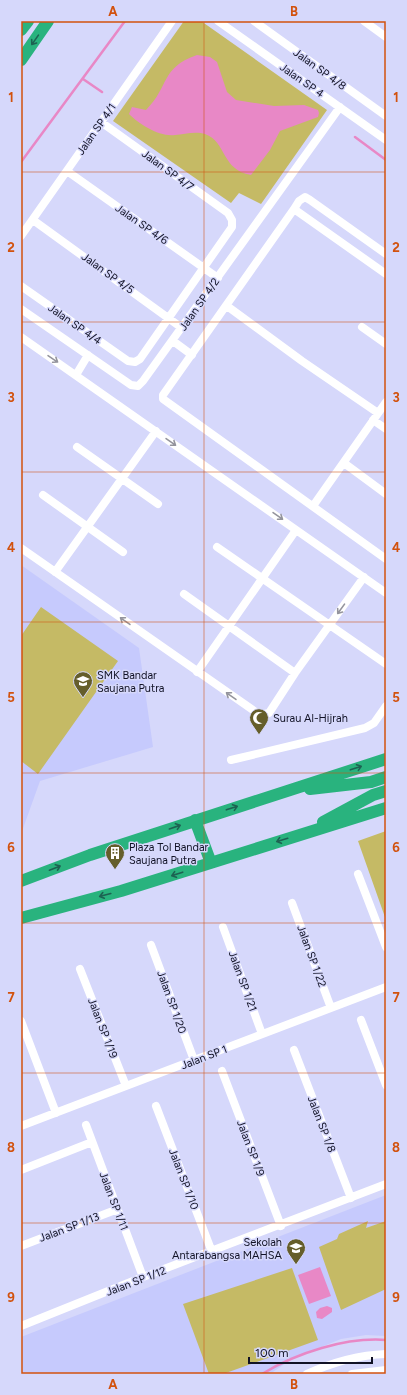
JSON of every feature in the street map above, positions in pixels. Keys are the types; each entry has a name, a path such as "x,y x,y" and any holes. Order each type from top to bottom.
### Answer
{"highway":[{"path":"21,30 28,21"},
{"path":"21,60 48,21"},
{"path":"21,881 90,855 386,759"},
{"path":"285,792 371,782 386,777"},
{"path":"299,835 373,795 386,791"},
{"path":"21,918 121,891 386,808"},
{"path":"195,820 211,862"}],"street":[{"name":"Jalan SP 4/1","path":"21,236 172,21"},
{"name":"Jalan SP 4","path":"218,21 385,138"},
{"name":"Jalan SP 4/8","path":"254,21 386,116"},
{"path":"364,21 386,37"},
{"name":"Jalan SP 4/2","path":"21,309 131,385 138,386 173,341 340,107"},
{"name":"Jalan SP 4/7","path":"101,122 228,213 232,220 232,227 204,268"},
{"name":"Jalan SP 4/6","path":"67,171 218,278"},
{"path":"386,254 310,200 305,198 299,201 227,306 163,394 163,399 386,559"},
{"path":"294,209 386,274"},
{"name":"Jalan SP 4/5","path":"33,220 182,328"},
{"path":"170,318 204,268"},
{"name":"Jalan SP 4/4","path":"21,286 128,361 135,362 140,359 170,318"},
{"path":"227,306 376,417 386,429"},
{"path":"362,327 386,344"},
{"path":"21,337 76,374 386,593"},
{"path":"173,341 192,355"},
{"path":"76,374 88,355"},
{"path":"313,506 386,402"},
{"path":"55,572 156,431"},
{"path":"77,447 158,504"},
{"path":"344,463 386,494"},
{"path":"44,495 123,552"},
{"path":"197,672 296,530"},
{"path":"217,546 386,664"},
{"path":"21,548 197,672 260,715 264,716 269,713 295,672 364,577"},
{"path":"184,594 295,672"},
{"path":"231,760 365,728 374,723 386,706"},
{"path":"358,874 386,947"},
{"name":"Jalan SP 1/22","path":"292,903 331,1008"},
{"name":"Jalan SP 1/21","path":"223,927 262,1034"},
{"name":"Jalan SP 1/20","path":"151,945 194,1060"},
{"name":"Jalan SP 1/19","path":"80,970 126,1086"},
{"name":"Jalan SP 1","path":"21,1126 386,987"},
{"path":"361,1020 386,1085"},
{"path":"21,1021 56,1113"},
{"name":"Jalan SP 1/8","path":"294,1050 350,1198"},
{"name":"Jalan SP 1/9","path":"222,1070 281,1226"},
{"name":"Jalan SP 1/10","path":"156,1106 212,1252"},
{"name":"Jalan SP 1/11","path":"86,1125 143,1277"},
{"path":"21,1170 92,1142"},
{"name":"Jalan SP 1/12","path":"21,1326 143,1277 281,1226 386,1184"},
{"name":"Jalan SP 1/13","path":"21,1246 118,1209"},
{"path":"307,1374 341,1360 365,1355 386,1354"},
{"path":"352,1374 386,1370"}],"shaded area":[{"path":"184,21 201,21 327,110 261,204 239,193 231,203 113,121"},
{"path":"197,55 210,57 217,62 227,92 236,100 274,106 304,105 318,110 318,117 280,131 270,150 251,175 234,168 217,143 205,134 162,134 144,126 129,114 132,107 146,110 154,101 171,72 185,60"},
{"name":"SMK Bandar Saujana Putra","path":"21,565 139,648 153,747 40,781 21,834"},
{"path":"41,607 118,661 38,774 21,761 21,636"},
{"path":"386,831 386,920 358,841"},
{"name":"Sekolah Antarabangsa MAHSA","path":"386,1195 386,1336 366,1335 341,1339 292,1359 270,1374 21,1374 21,1337"},
{"path":"368,1221 366,1228 386,1221 386,1289 341,1310 319,1247 337,1239 339,1234"},
{"path":"320,1267 331,1296 309,1304 298,1275"},
{"path":"292,1268 318,1340 223,1374 209,1374 183,1304"},
{"path":"327,1306 332,1308 332,1312 322,1319 317,1318 316,1312 320,1308"}],"waterway":[{"path":"21,162 125,21"},
{"path":"83,79 102,92"},
{"path":"355,137 386,160"},
{"path":"262,1374 290,1359 322,1348 355,1341 386,1340"}],"place":[{"name":"SMK Bandar Saujana Putra","path":"83,698"},
{"name":"Surau Al-Hijrah","path":"259,735"},
{"name":"Plaza Tol Bandar Saujana Putra","path":"115,870"},
{"name":"Sekolah Antarabangsa MAHSA","path":"296,1265"}]}
